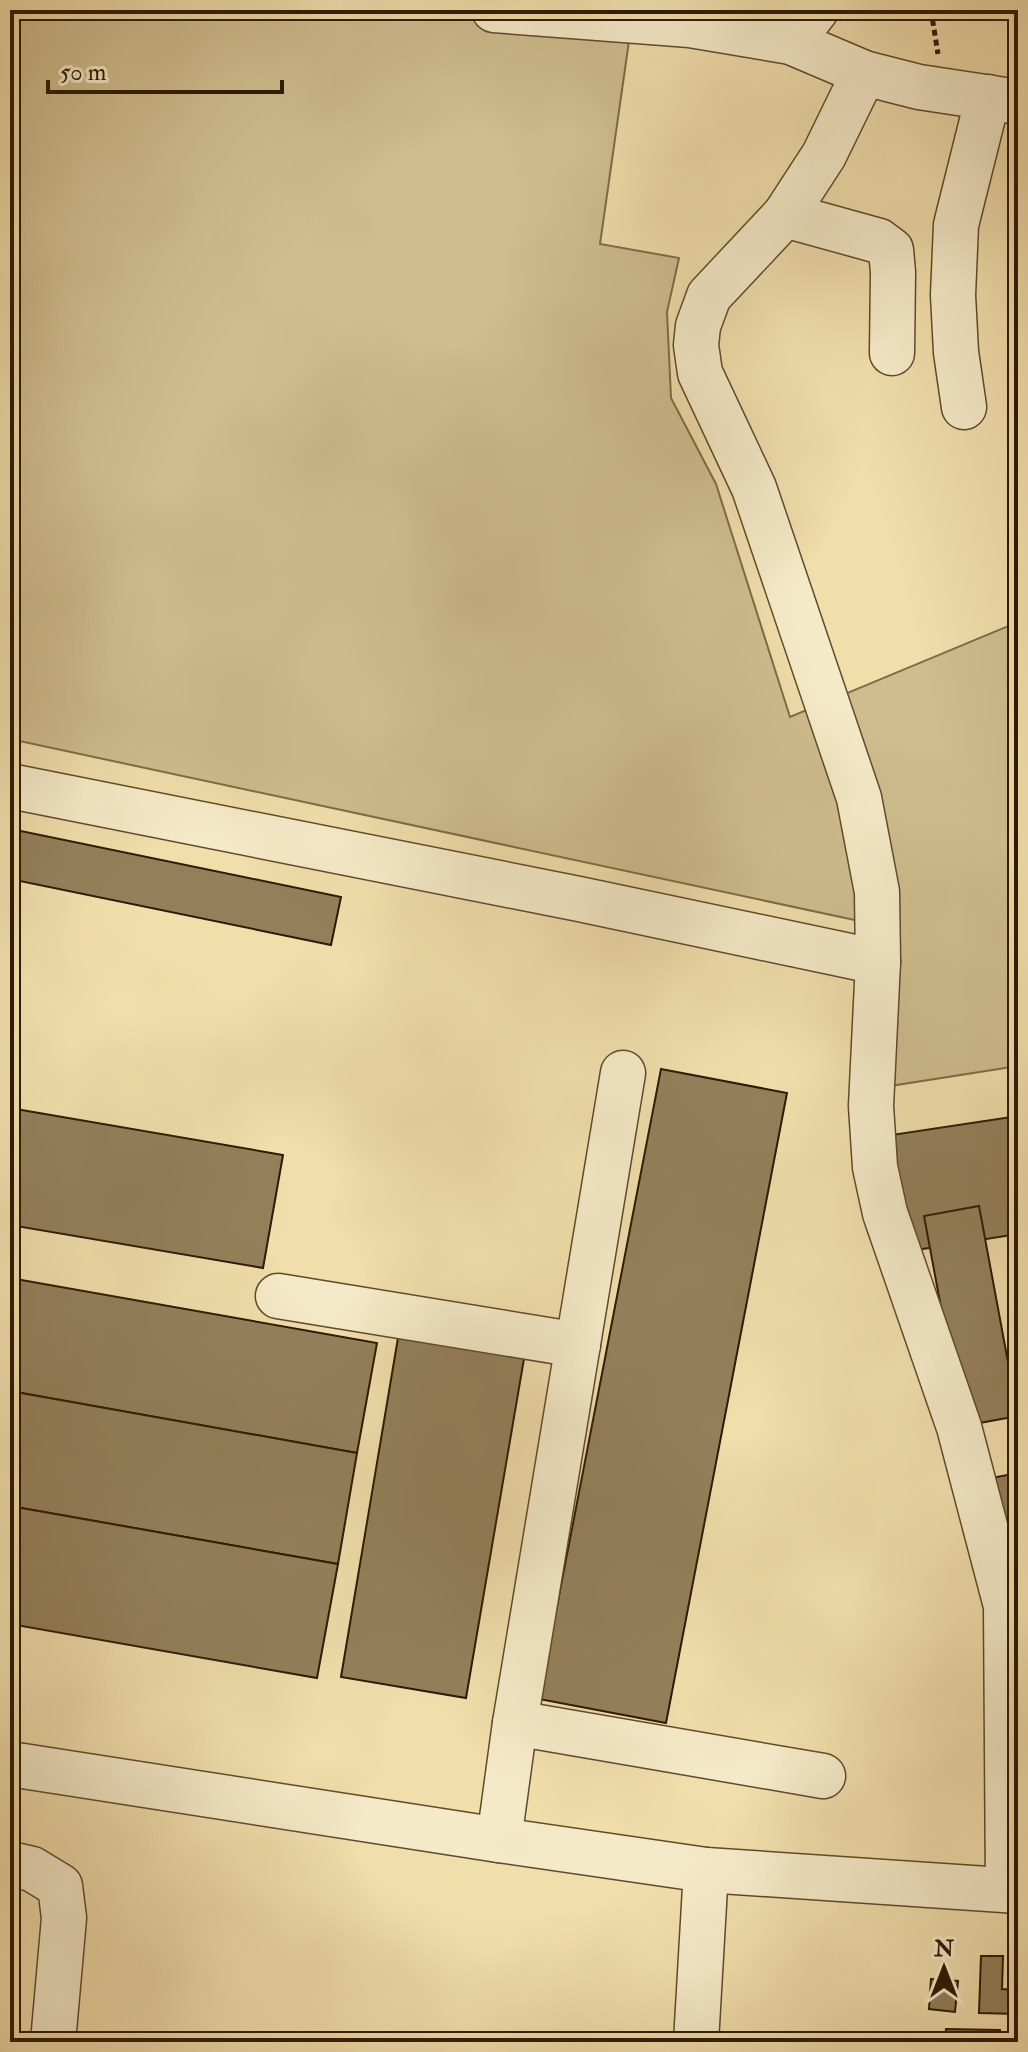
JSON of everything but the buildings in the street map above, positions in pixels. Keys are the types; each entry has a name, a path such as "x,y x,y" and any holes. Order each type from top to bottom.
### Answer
{"street":[{"path":"494,10 690,25 804,26 864,73 919,87 1003,100 956,225 953,295 956,352 964,407"},
{"path":"10,1764 706,1870 1013,1891 1006,1606 959,1427 885,1213 875,1167 871,1106 878,962 877,892 859,798 754,488 700,373 698,358 698,326 709,296 785,215 824,155 864,73"},
{"path":"785,215 879,241 891,250 892,353"},
{"path":"10,786 878,962"},
{"path":"499,1840 515,1723 623,1073"},
{"path":"278,1296 578,1345"},
{"path":"515,1723 823,1776"},
{"path":"10,1864 32,1869 60,1886 64,1918 53,2042"},
{"path":"696,2042 706,1870"}],"shaded area":[{"path":"10,10 463,10 630,34 600,244 679,258 667,312 671,398 716,484 790,717 1018,622 1018,1066 890,1086 892,928 10,739"}]}
